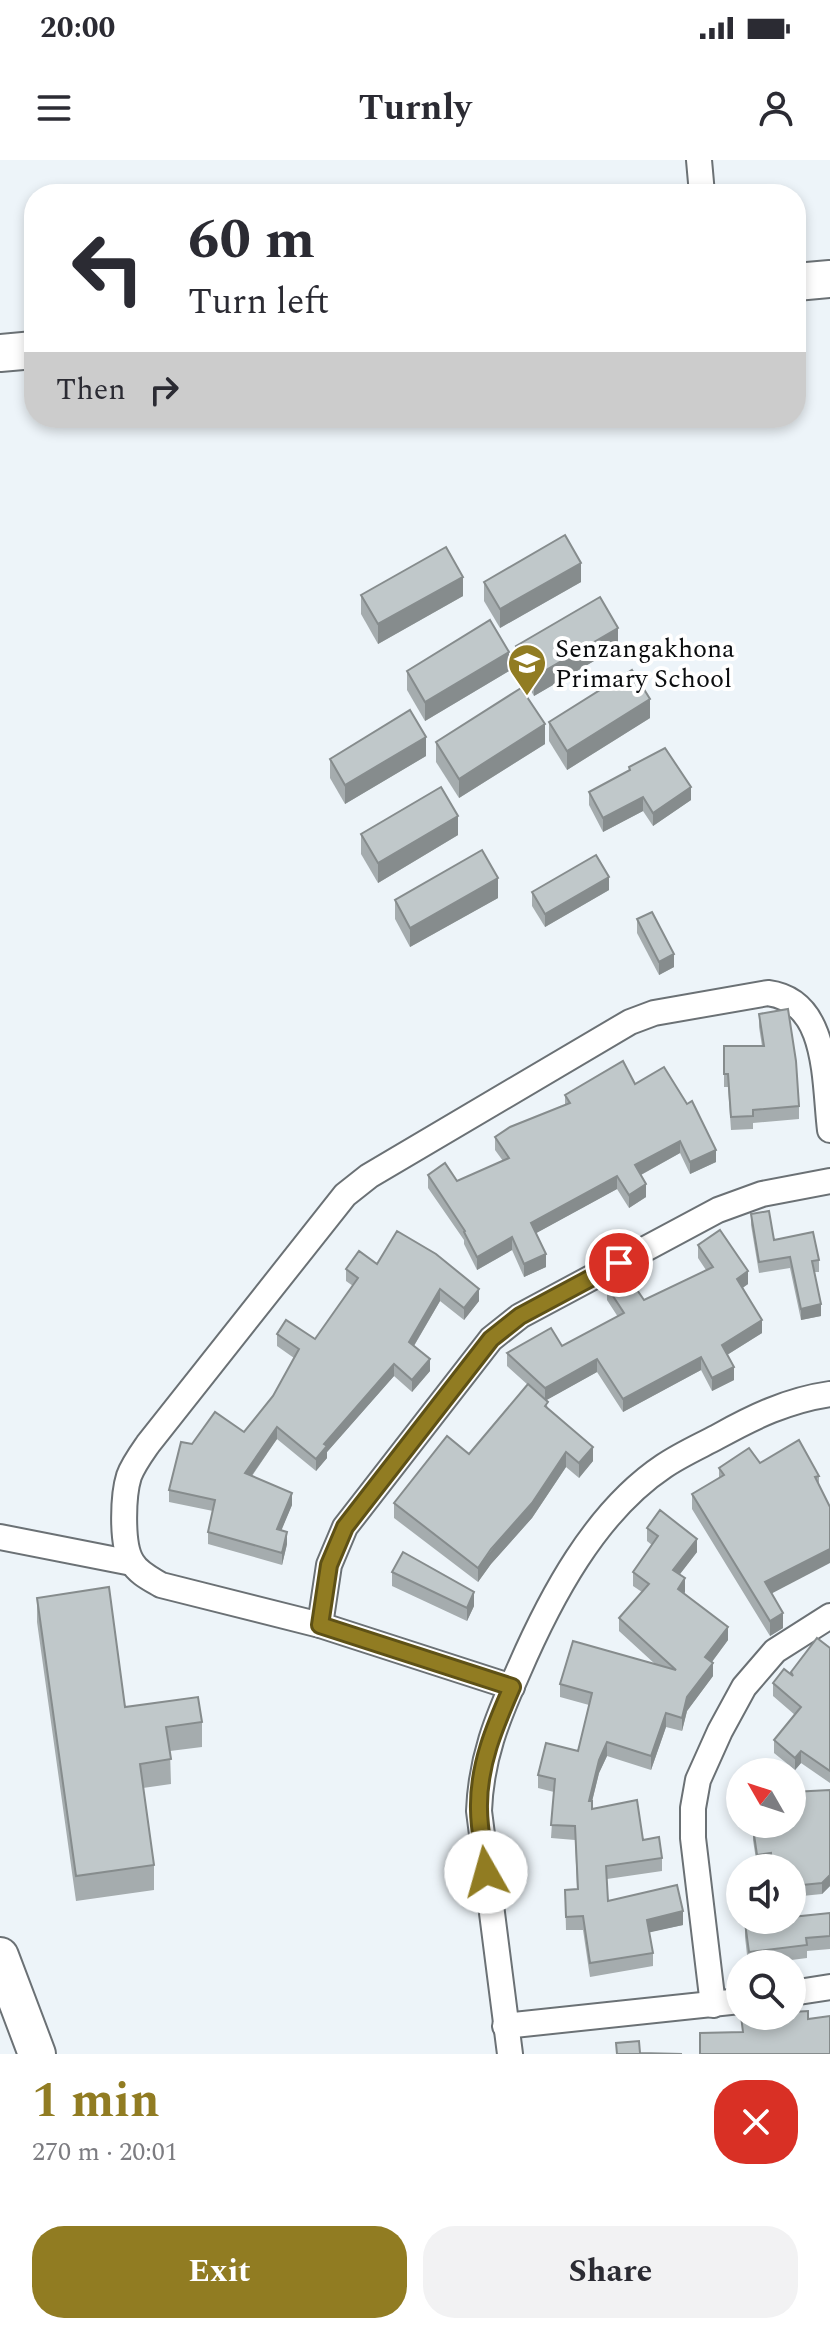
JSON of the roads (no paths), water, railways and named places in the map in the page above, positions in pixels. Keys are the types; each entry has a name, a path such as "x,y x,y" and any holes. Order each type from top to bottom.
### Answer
{"street":[{"path":"699,160 701,184"},
{"path":"806,281 830,279"},
{"path":"0,353 24,351"},
{"path":"512,1687 320,1625 161,1585 147,1577 132,1563 126,1547 129,1478 136,1463 157,1431 345,1195 369,1176 630,1022 654,1013 768,993 783,995 799,1004 814,1027 830,1130"},
{"path":"320,1625 329,1565 345,1527 501,1329 718,1210 762,1194 830,1181"},
{"path":"510,2054 479,1811 480,1781 489,1740 555,1592 595,1533 639,1485 664,1466 757,1415 830,1394"},
{"path":"0,1537 132,1563"},
{"path":"713,2005 693,1838 693,1808 698,1780 744,1687 775,1651 830,1616"},
{"path":"0,1956 37,2054"},
{"path":"806,1991 830,1987"},
{"path":"505,2026 726,2003"}],"place":[{"name":"Senzangakhona Primary School","path":"527,697"}]}
